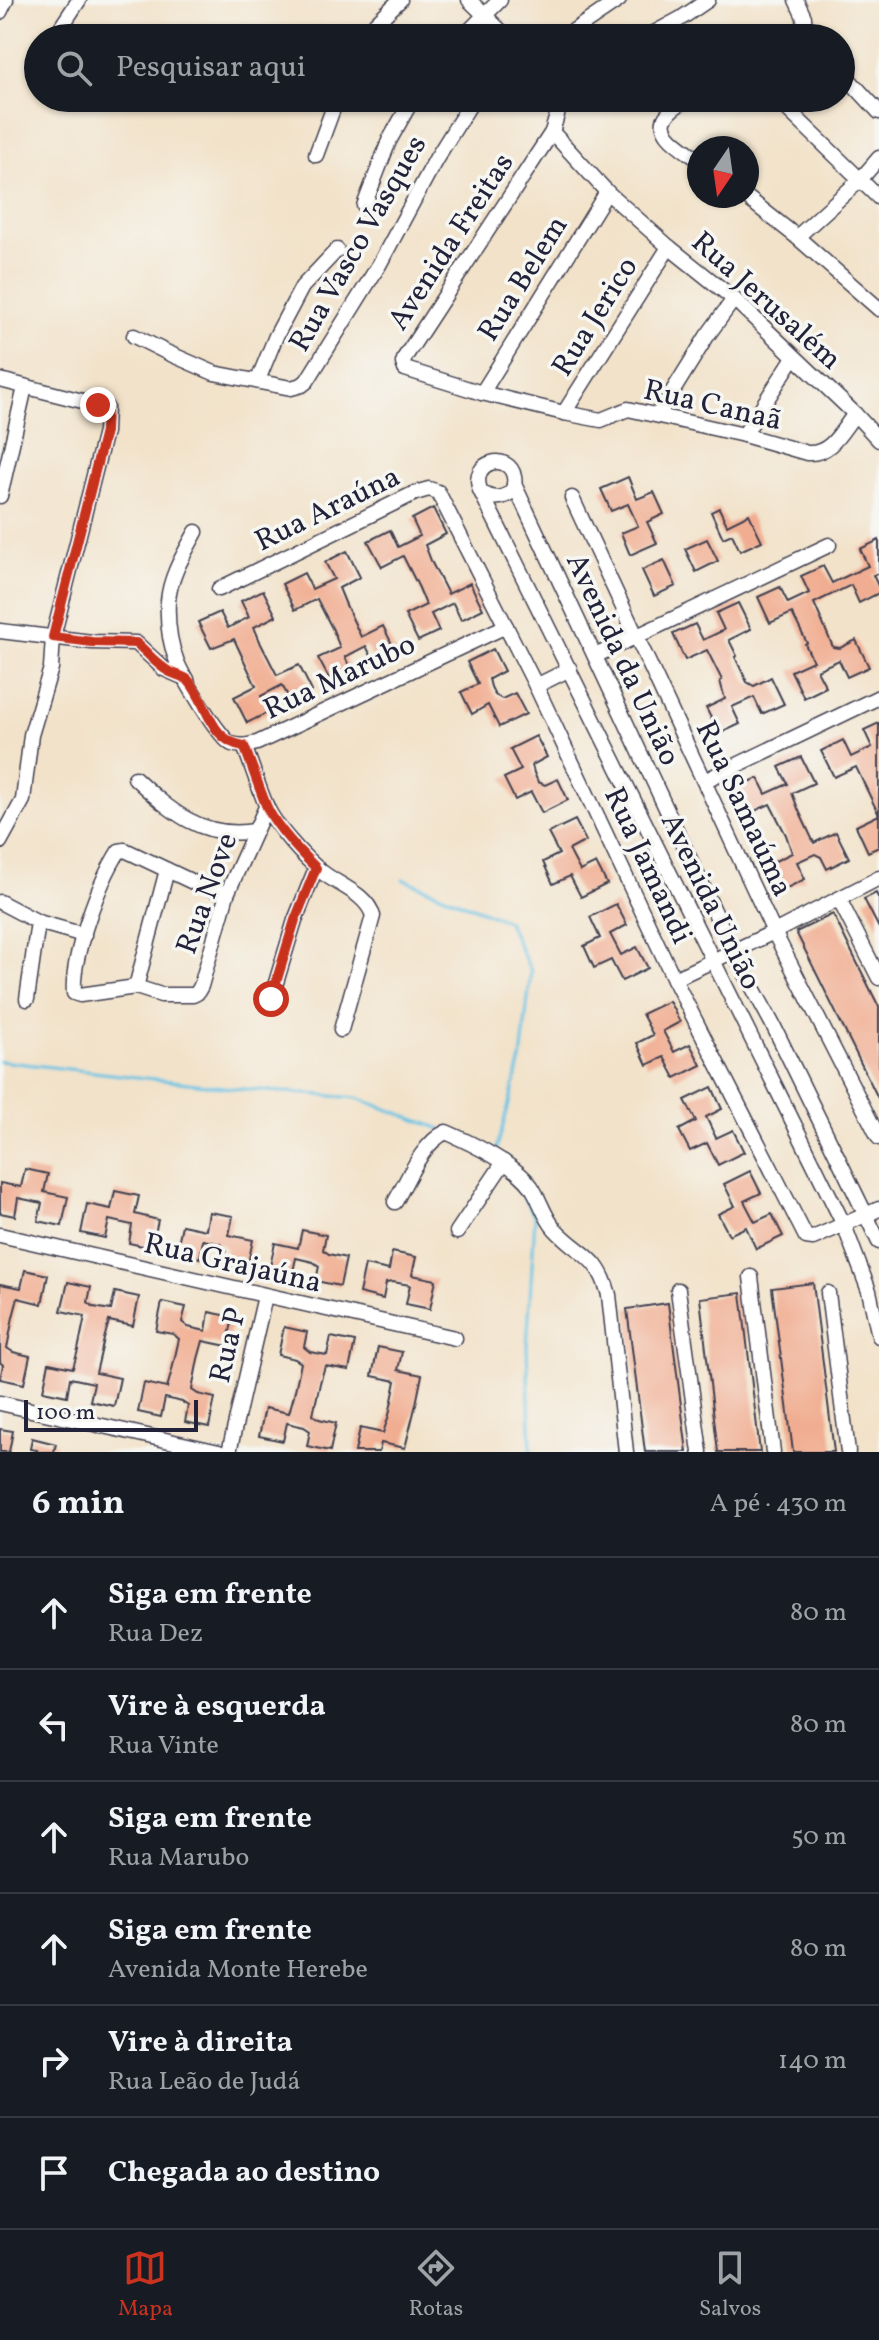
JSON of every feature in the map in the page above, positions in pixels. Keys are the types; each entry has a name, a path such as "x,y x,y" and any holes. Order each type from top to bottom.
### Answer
{"street":[{"path":"63,24 79,0"},
{"path":"375,24 400,0"},
{"path":"469,0 493,24"},
{"path":"475,24 500,0"},
{"path":"584,24 619,0"},
{"path":"671,24 708,0"},
{"path":"796,0 804,17 804,24"},
{"path":"855,86 879,112"},
{"path":"316,155 332,112"},
{"path":"364,206 389,141 405,112"},
{"name":"Rua Vasco Vasques","path":"134,336 214,373 291,388 302,385 379,265 436,159 465,112"},
{"name":"Avenida Freitas","path":"405,369 405,357 552,132 558,112"},
{"path":"670,112 663,122 663,128 687,150"},
{"path":"790,112 879,198"},
{"name":"Rua Jerusalém","path":"552,132 607,192 734,299 879,440"},
{"path":"797,237 860,180 879,158"},
{"name":"Rua Belem","path":"482,393 607,192"},
{"path":"759,207 879,309"},
{"name":"Rua Jerico","path":"564,413 669,247"},
{"path":"258,380 276,336 302,287 337,250"},
{"path":"658,415 734,299"},
{"path":"744,435 794,357"},
{"name":"Rua Canaã","path":"405,369 482,393 564,413 601,420 628,409 744,435 807,453 818,454 826,450 855,414"},
{"path":"0,380 106,407 105,432 53,637 51,668 31,735 23,800 0,842"},
{"path":"0,496 25,387"},
{"name":"Avenida da União","path":"484,494 477,477 479,471 488,464 499,462 510,468 514,484 733,951 873,1211 879,1242"},
{"path":"484,494 489,498 502,498 514,484"},
{"name":"Rua Araúna","path":"219,589 415,493 429,489 436,491 448,513"},
{"name":"Avenida União","path":"484,494 844,1225 869,1291 879,1336"},
{"name":"Rua Samaúma","path":"572,498 774,932 879,1138"},
{"name":"Rua Jamandi","path":"448,513 536,686 674,979 806,1237 813,1238 844,1225"},
{"name":"Rua Marubo","path":"196,532 174,575 168,598 172,643 178,663 213,724 232,744 244,746 257,743 506,626"},
{"path":"595,656 829,545"},
{"path":"0,631 92,642 136,643 164,669 187,679"},
{"name":"Avenida da União","path":"536,686 570,669"},
{"path":"704,781 879,697"},
{"path":"244,746 266,807 292,843 316,868 371,908 373,916 341,1030"},
{"path":"135,778 167,808 193,823 240,834 255,831"},
{"name":"Rua Nove","path":"136,987 161,995 197,993 227,894 266,807"},
{"path":"167,870 136,987 76,995 73,991 75,966 84,935 119,851 125,850 197,884 227,894"},
{"path":"271,999 295,920 316,868"},
{"path":"674,979 879,878"},
{"path":"839,899 879,978"},
{"path":"0,902 38,922 84,935"},
{"path":"27,999 38,922"},
{"path":"395,1202 425,1150 444,1133 504,1162 530,1184 551,1225 596,1263 604,1277 609,1295 626,1452"},
{"path":"457,1232 504,1162"},
{"path":"844,1225 873,1211"},
{"name":"Rua Grajaúna","path":"0,1235 455,1338"},
{"path":"751,1277 773,1452"},
{"path":"678,1290 700,1452"},
{"path":"828,1293 848,1452"},
{"name":"Rua P","path":"229,1452 265,1296"},
{"path":"0,1403 219,1452"}],"building":[{"path":"628,477 637,499 654,492 664,514 647,522 657,543 630,555 621,533 638,526 628,504 611,511 601,489"},
{"path":"433,508 446,534 425,545 432,563 448,594 470,583 483,609 461,620 453,603 431,614 439,631 418,641 405,615 426,605 403,556 382,567 368,541 390,530 398,547 420,536 412,519"},
{"path":"719,508 727,525 749,514 762,541 740,551 732,534 723,538 711,512"},
{"path":"707,539 718,561 696,572 685,549"},
{"path":"879,540 879,573 873,575 879,593 859,603 851,585 814,603 833,647 840,648 856,640 869,667 847,677 839,660 817,670 826,687 804,698 791,671 813,661 807,643 792,613 770,623 758,597 780,587 788,603 809,593 801,576 823,566 832,583 868,566 860,549"},
{"path":"347,551 360,577 339,588 361,637 383,626 396,652 375,663 366,646 345,657 353,674 332,684 318,658 340,648 333,630 317,599 295,610 282,584 304,573 312,589 334,579 325,562"},
{"path":"664,560 676,586 654,596 642,570"},
{"path":"263,590 276,616 254,627 261,644 277,675 299,665 312,691 291,702 282,685 261,696 269,712 247,723 234,697 256,686 234,639 211,648 198,622 220,612 228,628 249,617 241,601"},
{"path":"738,603 751,629 729,640 735,657 747,682 754,686 771,677 784,704 762,714 754,697 732,707 740,724 719,734 706,708 725,699 722,680 707,650 685,660 673,634 695,624 703,640 724,630 716,613"},
{"path":"493,649 504,671 489,679 495,695 502,699 515,693 526,714 499,727 488,705 472,714 461,692 478,684 467,662"},
{"path":"879,723 879,815 856,767 834,777 821,751 843,740 851,757 872,747 864,730"},
{"path":"536,736 547,757 532,765 538,782 545,785 558,779 568,800 542,813 531,792 515,800 504,778 521,770 510,749"},
{"path":"801,757 814,783 792,793 814,843 836,832 849,858 827,869 821,857 815,854 797,862 805,879 783,890 771,863 792,853 786,835 770,804 748,814 736,788 758,778 766,794 788,784 779,767"},
{"path":"879,815 879,847 868,852 856,826"},
{"path":"575,820 586,841 569,850 580,871 596,863 607,884 581,897 570,876 553,884 543,862 559,854 548,833"},
{"path":"876,893 879,899 879,928 864,899"},
{"path":"616,904 627,925 610,934 621,955 637,947 648,968 622,981 611,960 594,968 584,946 600,938 590,917"},
{"path":"833,914 879,1007 879,1100 796,932"},
{"path":"669,1001 680,1022 663,1031 674,1052 690,1044 701,1065 675,1078 664,1057 647,1065 637,1043 653,1035 642,1014"},
{"path":"712,1087 722,1109 706,1117 716,1138 733,1130 744,1152 718,1165 707,1143 690,1151 679,1130 696,1121 685,1100"},
{"path":"25,1169 48,1174 44,1192 68,1197 62,1226 38,1221 42,1203 18,1198 15,1216 0,1213 0,1183 21,1187"},
{"path":"750,1171 761,1193 744,1201 755,1222 772,1214 783,1236 756,1249 746,1227 729,1235 718,1214 735,1206 724,1184"},
{"path":"115,1191 139,1196 135,1214 158,1220 152,1248 129,1243 132,1225 109,1220 105,1238 81,1233 87,1204 111,1209"},
{"path":"209,1212 233,1216 229,1235 253,1240 247,1268 223,1263 226,1249 221,1244 203,1240 200,1258 176,1253 182,1225 206,1230"},
{"path":"302,1230 326,1235 323,1250 346,1258 340,1286 316,1281 319,1266 296,1258 292,1276 269,1271 275,1243 298,1248"},
{"path":"392,1252 416,1257 412,1275 436,1280 430,1309 406,1304 410,1285 386,1283 383,1299 359,1293 365,1265 389,1270"},
{"path":"25,1270 48,1275 42,1304 18,1298 13,1317 7,1348 30,1356 24,1384 0,1379 3,1365 0,1362 0,1284 21,1288"},
{"path":"68,1282 91,1287 88,1302 94,1307 111,1310 115,1292 139,1297 133,1326 109,1321 96,1373 120,1378 114,1406 90,1401 94,1383 70,1378 67,1396 43,1391 49,1363 73,1368 78,1350 85,1316 61,1311"},
{"path":"813,1283 834,1452 793,1452 772,1288"},
{"path":"741,1293 760,1452 718,1452 700,1298"},
{"path":"162,1302 186,1307 182,1322 188,1327 206,1331 209,1312 233,1317 227,1346 203,1341 198,1359 192,1390 215,1398 209,1427 185,1422 188,1406 165,1398 161,1417 138,1412 144,1383 167,1388 179,1339 173,1334 156,1331"},
{"path":"668,1303 687,1452 645,1452 627,1309"},
{"path":"284,1327 307,1332 304,1347 310,1352 327,1355 331,1337 355,1342 349,1370 325,1366 320,1383 313,1415 336,1423 330,1451 307,1446 310,1431 287,1423 283,1441 259,1436 265,1408 289,1413 294,1395 301,1363 278,1355"},
{"path":"378,1347 402,1352 398,1370 422,1375 416,1404 405,1448 381,1443 379,1452 355,1452 360,1428 383,1433 389,1415 396,1381 372,1376"},
{"path":"0,1429 13,1431 9,1452 0,1452"},
{"path":"32,1438 56,1444 54,1452 30,1449"}],"waterway":[{"path":"403,879 507,921 531,971 521,1060 496,1151"},
{"path":"0,1061 231,1088 357,1098 441,1129"},
{"path":"510,1175 535,1217 527,1348 531,1452"}],"route":[{"path":"98,405 106,407 108,413 105,432 53,637 136,643 164,669 187,679 226,740 244,746 266,807 292,843 316,868 285,947 271,999"}]}
